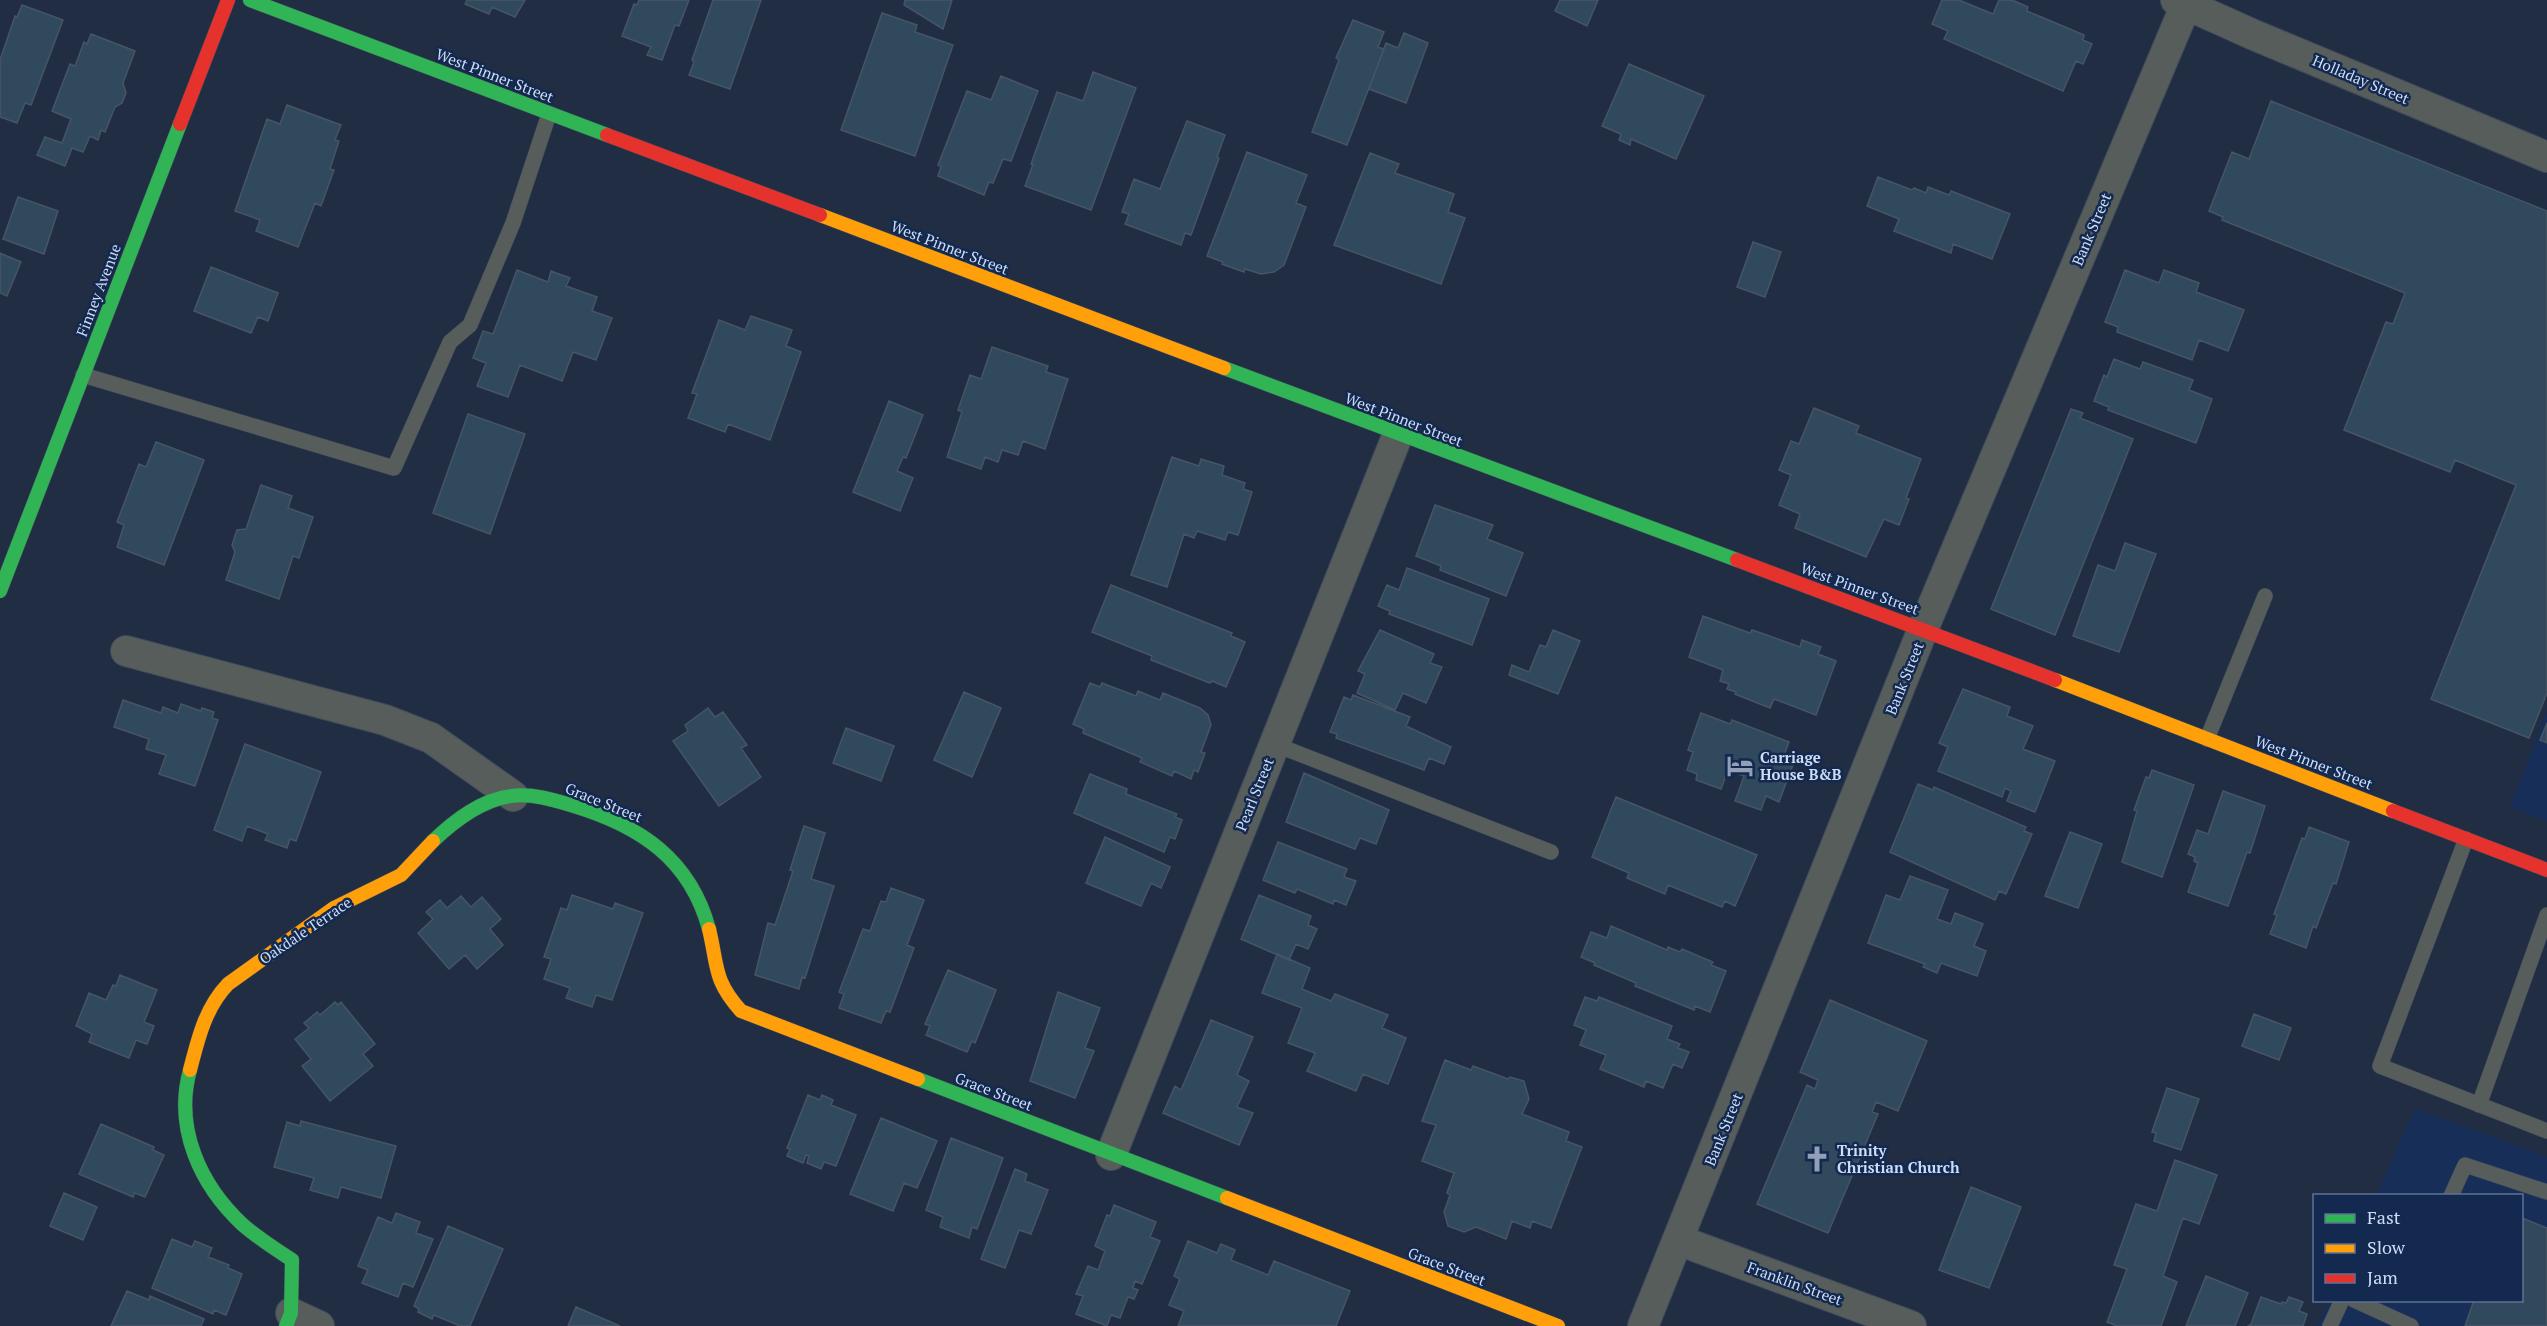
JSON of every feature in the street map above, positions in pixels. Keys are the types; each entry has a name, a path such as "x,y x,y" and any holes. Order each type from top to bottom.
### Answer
{"street":[{"name":"Finney Avenue","path":"0,591 228,0"},
{"name":"West Pinner Street","path":"250,0 1398,434 1923,629 2466,839 2545,865"},
{"name":"Holladay Street","path":"2183,2 2547,157"},
{"name":"Bank Street","path":"1643,1326 1923,629 2183,2"},
{"name":"Pearl Street","path":"1111,1155 1398,434"},
{"path":"126,651 385,720 432,738 513,796"},
{"name":"Grace Street","path":"513,796 546,797 629,827 649,839 677,865 698,896 708,925 715,971 724,994 741,1011 1558,1326"},
{"name":"Oakdale Terrace","path":"289,1320 292,1260 243,1225 224,1204 205,1180 193,1148 184,1112 189,1075 205,1015 226,986 257,961 344,901 400,876 443,829 463,813 481,804 513,796"},
{"name":"Franklin Street","path":"1678,1240 1911,1326"},
{"path":"289,1320 319,1326"}],"lane":[{"path":"83,375 394,468 450,342 470,325 513,223 549,114"},
{"path":"2207,739 2265,596"},
{"path":"1274,744 1551,852"},
{"path":"2466,839 2380,1066 2547,1131"},
{"path":"2479,1105 2547,915"},
{"path":"2452,1194 2465,1164 2547,1192"},
{"path":"2330,1326 2341,1302"},
{"path":"2358,1302 2411,1326"}],"shaded area":[{"path":"2547,712 2547,821 2510,807"},
{"path":"2415,1108 2547,1157 2547,1326 2317,1326 2329,1302 2523,1302 2523,1194 2376,1194"}],"building":[{"path":"467,0 525,0 515,17 492,7 489,14 465,4"},
{"path":"639,0 689,0 679,26 675,25 662,60 647,55 651,47 622,36 634,4 637,5"},
{"path":"713,0 761,0 730,89 689,75"},
{"path":"905,0 952,0 943,29 904,5"},
{"path":"1560,0 1598,0 1587,26 1555,11"},
{"path":"1942,0 1959,0 1993,14 1999,0 2012,0 2028,7 2027,11 2084,35 2083,40 2092,44 2083,64 2076,61 2063,91 1944,39 1948,31 1932,24"},
{"path":"22,5 63,20 31,105 25,103 17,123 0,117 0,60 15,16 17,17"},
{"path":"882,13 917,25 915,32 953,45 915,156 841,130"},
{"path":"1353,20 1384,32 1378,47 1384,49 1347,145 1312,132 1339,60 1336,58"},
{"path":"1404,33 1428,43 1406,103 1369,89 1386,43 1398,48"},
{"path":"91,34 135,51 123,83 126,93 122,103 115,107 105,132 101,130 98,140 90,136 83,152 72,148 65,166 37,155 45,137 62,143 71,119 52,111 70,64 75,66 84,42 87,44"},
{"path":"1629,64 1704,96 1676,159 1631,139 1630,145 1619,140 1621,134 1602,126"},
{"path":"1093,72 1136,88 1091,210 1025,186 1057,92 1083,101"},
{"path":"1001,76 1038,91 1011,161 1003,159 993,183 989,182 984,195 938,176 941,167 938,165 967,91 991,100"},
{"path":"2271,101 2547,211 2547,693 2529,738 2431,699 2516,485 2455,460 2450,472 2344,430 2386,322 2393,324 2405,293 2222,220 2223,217 2209,211 2232,152 2249,159"},
{"path":"287,105 341,125 335,140 339,141 330,169 334,170 321,206 315,203 298,247 256,231 260,220 235,211 267,119 280,124"},
{"path":"1187,121 1225,135 1191,235 1185,233 1181,245 1125,224 1129,214 1122,212 1134,179 1160,189"},
{"path":"1247,152 1307,175 1296,203 1306,207 1284,265 1274,272 1261,274 1245,269 1244,272 1207,256"},
{"path":"1370,153 1399,164 1395,173 1454,194 1448,212 1465,218 1441,284 1334,245"},
{"path":"1878,177 1926,193 1928,187 1949,195 1951,191 2010,214 1992,259 1953,244 1951,253 1894,231 1899,219 1867,206"},
{"path":"18,197 58,211 44,254 3,239"},
{"path":"1753,242 1781,252 1765,297 1737,287"},
{"path":"0,253 21,262 7,296 0,293"},
{"path":"211,267 278,293 268,321 258,317 251,333 194,311"},
{"path":"517,270 548,282 551,271 570,278 566,286 597,297 592,311 612,318 596,360 573,352 562,381 520,365 508,397 477,386 486,363 473,358 483,331 493,334"},
{"path":"2125,270 2159,283 2164,270 2199,283 2196,292 2244,310 2228,351 2199,340 2192,360 2117,332 2118,327 2105,322"},
{"path":"751,316 792,330 786,346 801,352 770,440 728,424 725,432 688,418 697,394 692,393 719,320 745,330"},
{"path":"992,347 1048,366 1046,372 1068,379 1045,449 1023,441 1018,455 1002,450 998,462 985,457 981,469 947,457 962,412 958,410 970,375 981,379"},
{"path":"2114,359 2140,369 2143,362 2193,380 2189,390 2212,399 2196,443 2108,410 2109,407 2094,401 2104,375 2107,377"},
{"path":"889,401 923,415 906,458 903,457 897,471 913,478 900,511 853,492"},
{"path":"1814,408 1859,426 1856,433 1921,459 1906,498 1909,499 1899,525 1884,519 1866,557 1795,528 1800,514 1779,505 1791,475 1779,470 1791,441 1799,444"},
{"path":"2071,409 2083,413 2080,418 2133,439 2055,635 1991,609"},
{"path":"468,414 525,434 490,534 433,513"},
{"path":"156,442 204,460 164,565 117,547 124,525 117,522 139,464 146,467"},
{"path":"1172,457 1199,466 1201,459 1224,466 1222,475 1245,483 1243,489 1252,492 1238,535 1228,532 1225,540 1197,531 1194,538 1184,534 1167,587 1131,575"},
{"path":"261,485 292,496 288,508 313,517 299,558 293,556 279,599 226,580 235,552 232,545 237,530 246,529"},
{"path":"1435,505 1493,525 1487,539 1523,553 1506,596 1440,570 1441,566 1416,556"},
{"path":"2125,543 2156,554 2119,652 2073,636 2098,565 2115,571"},
{"path":"1407,568 1489,599 1472,645 1389,614 1390,611 1378,606 1387,585 1399,590"},
{"path":"1111,585 1232,633 1231,636 1245,642 1226,687 1151,660 1152,656 1092,632"},
{"path":"1703,616 1750,633 1752,630 1800,647 1802,640 1821,647 1818,654 1836,661 1816,715 1774,699 1770,708 1735,694 1736,692 1727,689 1729,684 1720,681 1723,670 1689,657"},
{"path":"1380,630 1434,654 1430,663 1442,667 1426,703 1403,693 1395,710 1357,693 1365,674 1358,671"},
{"path":"1553,630 1580,641 1558,694 1509,675 1512,665 1529,672 1540,645 1546,647"},
{"path":"1090,683 1100,687 1102,683 1136,696 1138,691 1160,700 1163,693 1200,708 1208,715 1211,725 1201,752 1205,753 1198,772 1194,770 1191,779 1174,771 1172,776 1140,762 1142,758 1083,733 1084,729 1073,724"},
{"path":"1963,689 2010,707 2007,716 2033,726 2023,749 2055,761 2035,812 2007,801 2011,791 2005,788 2002,797 1938,771 1948,747 1939,743"},
{"path":"964,692 1001,708 972,777 934,760"},
{"path":"1353,695 1410,717 1406,726 1451,747 1444,764 1429,758 1424,770 1336,738 1337,734 1330,732 1344,697 1351,700"},
{"path":"123,700 161,713 163,707 178,713 181,704 201,711 202,708 214,712 212,718 218,720 195,786 159,774 166,755 146,749 149,739 114,727"},
{"path":"708,708 715,717 723,712 747,745 741,748 761,777 719,806 673,741 688,731 685,725"},
{"name":"Carriage House B&B","path":"1701,713 1730,724 1732,720 1789,742 1783,758 1794,762 1779,802 1766,796 1761,810 1735,801 1744,776 1728,770 1721,789 1696,780 1697,774 1687,770 1693,752 1688,750"},
{"path":"2547,723 2547,743 2540,740"},
{"path":"846,728 894,746 881,781 833,763"},
{"path":"245,744 321,772 296,841 290,839 287,848 265,840 268,834 247,826 242,841 214,830"},
{"path":"2152,770 2194,785 2162,877 2122,862 2137,811 2134,810 2146,777 2149,778"},
{"path":"1304,773 1389,810 1376,844 1360,838 1355,849 1286,822"},
{"path":"1090,774 1127,789 1126,794 1177,814 1175,817 1182,820 1175,839 1170,837 1164,852 1074,813"},
{"path":"1918,784 1933,790 1934,787 2026,827 2024,831 2032,834 2006,894 1999,891 1995,900 1890,852"},
{"path":"2223,791 2265,806 2250,853 2247,852 2228,906 2188,892 2198,863 2194,861 2195,857 2188,854 2197,830 2208,834"},
{"path":"1616,797 1757,855 1735,906 1725,901 1722,907 1668,885 1665,894 1627,878 1629,873 1592,857"},
{"path":"804,826 825,833 811,879 834,886 805,978 802,977 799,989 755,975 768,923 775,925 793,871 790,870"},
{"path":"2309,827 2349,842 2336,884 2333,883 2316,928 2313,926 2306,948 2270,934 2277,915 2274,914 2302,838 2305,839"},
{"path":"2070,832 2102,844 2078,908 2045,896"},
{"path":"1105,837 1170,867 1161,888 1151,883 1141,906 1086,883"},
{"path":"1278,842 1347,869 1344,877 1356,881 1346,905 1334,900 1333,904 1297,889 1295,893 1263,880"},
{"path":"1910,876 1948,890 1937,919 1951,924 1955,913 1983,924 1974,946 1986,951 1977,976 1941,963 1937,973 1923,967 1925,964 1868,943 1886,895 1900,900"},
{"path":"891,888 924,900 907,945 914,948 890,1012 886,1011 881,1023 839,1008 844,994 839,992 863,929 870,931 881,901 886,902"},
{"path":"572,895 613,909 615,903 643,913 612,1000 596,995 592,1007 566,998 570,988 544,979 551,959 544,957 561,908 567,910"},
{"path":"1259,895 1311,916 1308,925 1317,929 1308,949 1296,944 1289,960 1241,939"},
{"path":"461,896 471,907 482,897 501,919 490,929 503,945 477,969 465,955 449,969 418,933 433,919 426,912 440,900 447,908"},
{"path":"1611,926 1667,950 1668,947 1680,952 1682,949 1713,962 1711,965 1726,971 1710,1012 1695,1006 1694,1010 1635,986 1636,983 1581,957 1591,932 1607,938"},
{"path":"1277,954 1310,968 1302,989 1331,1001 1335,994 1388,1015 1382,1028 1406,1038 1388,1084 1363,1074 1356,1091 1307,1071 1315,1053 1288,1043 1302,1008 1262,993"},
{"path":"948,970 996,990 975,1043 972,1041 967,1052 926,1035 930,1026 925,1024"},
{"path":"120,975 157,990 144,1022 154,1026 147,1044 136,1040 129,1058 89,1042 92,1034 76,1026 89,993 106,1000 113,985 116,986"},
{"path":"1058,992 1100,1008 1085,1048 1094,1051 1075,1098 1030,1081"},
{"path":"1585,997 1597,1001 1599,997 1672,1026 1667,1039 1680,1044 1678,1048 1689,1052 1682,1068 1673,1064 1663,1088 1646,1081 1644,1087 1600,1069 1606,1055 1580,1045 1586,1030 1574,1025"},
{"name":"Trinity Christian Church","path":"1830,1000 1927,1041 1898,1111 1876,1102 1872,1112 1878,1114 1828,1233 1757,1204 1807,1085 1815,1089 1818,1080 1800,1072"},
{"path":"335,1002 338,1005 341,1002 375,1044 363,1054 373,1066 330,1101 302,1066 311,1059 295,1039 309,1028 304,1023 317,1012 320,1015"},
{"path":"2254,1014 2291,1028 2279,1060 2242,1046"},
{"path":"1211,1020 1253,1037 1237,1075 1249,1081 1237,1107 1253,1113 1239,1145 1163,1113 1175,1086 1181,1090"},
{"path":"1445,1060 1471,1070 1473,1066 1508,1079 1510,1077 1524,1081 1529,1099 1522,1114 1569,1132 1566,1141 1582,1147 1551,1228 1532,1221 1530,1228 1512,1221 1506,1239 1476,1227 1464,1232 1448,1226 1444,1212 1450,1195 1447,1193 1454,1173 1422,1161 1436,1125 1422,1121"},
{"path":"2167,1088 2199,1099 2181,1150 2154,1141 2156,1133 2152,1132"},
{"path":"808,1095 820,1100 822,1095 833,1100 831,1105 856,1115 836,1166 824,1162 821,1169 807,1163 809,1156 806,1155 803,1163 787,1156 790,1149 787,1148"},
{"path":"881,1118 937,1141 917,1188 904,1183 893,1211 850,1194"},
{"path":"301,1121 396,1146 381,1198 341,1187 338,1198 310,1190 314,1178 274,1167 287,1122 300,1126"},
{"path":"101,1124 154,1147 153,1150 164,1155 145,1197 135,1193 133,1197 79,1174"},
{"path":"951,1138 1003,1158 977,1229 972,1227 969,1238 940,1227 943,1217 926,1210"},
{"path":"2175,1160 2217,1175 2199,1224 2183,1218 2163,1276 2177,1282 2161,1326 2117,1326 2107,1322 2127,1269 2114,1265 2136,1204 2157,1211"},
{"path":"1015,1169 1027,1174 1025,1181 1048,1190 1031,1234 1019,1230 1005,1268 981,1259"},
{"path":"1971,1187 2021,1207 1989,1288 1939,1270"},
{"path":"64,1193 97,1207 83,1240 50,1226"},
{"path":"1114,1205 1156,1222 1150,1237 1160,1241 1142,1284 1135,1281 1133,1288 1138,1290 1134,1299 1128,1297 1120,1318 1111,1315 1107,1326 1076,1314 1083,1296 1076,1294 1088,1266 1098,1270 1105,1251 1095,1246 1107,1215 1110,1216"},
{"path":"396,1213 420,1222 416,1233 433,1239 413,1287 403,1283 398,1297 362,1283 368,1270 358,1266 378,1217 392,1223"},
{"path":"2523,1218 2547,1228 2547,1326 2465,1326 2473,1302 2523,1302"},
{"path":"448,1226 503,1249 470,1326 460,1326 434,1315 432,1319 418,1312 419,1309 414,1306"},
{"path":"172,1239 192,1247 195,1241 212,1248 208,1257 229,1265 228,1268 242,1274 226,1315 214,1310 213,1314 152,1288"},
{"path":"1188,1241 1217,1253 1221,1244 1235,1250 1231,1260 1268,1275 1274,1261 1350,1291 1336,1326 1178,1326 1184,1311 1169,1305 1180,1279 1174,1276"},
{"path":"2206,1276 2248,1293 2235,1326 2186,1326"},
{"path":"127,1291 149,1300 150,1296 204,1319 201,1326 111,1326"},
{"path":"2261,1297 2281,1304 2286,1303 2289,1297 2303,1302 2299,1311 2307,1314 2303,1326 2248,1326 2251,1324"},
{"path":"576,1307 620,1326 568,1326"}],"traffic: fast":[{"path":"250,0 607,135"},
{"path":"0,591 180,124"},
{"path":"1224,368 1737,560"},
{"path":"433,841 469,812 500,798 519,795 535,796 574,806 620,824 641,835 659,849 689,883 709,929"},
{"path":"190,1070 185,1113 188,1134 203,1174 214,1192 243,1225 292,1260 291,1313 286,1326"},
{"path":"918,1079 1227,1198"}],"traffic: slow":[{"path":"820,215 1224,368"},
{"path":"2055,680 2393,811"},
{"path":"190,1070 199,1035 208,1014 213,1003 228,984 334,908 401,875 433,841"},
{"path":"709,929 721,981 741,1011 918,1079"},
{"path":"1227,1198 1558,1326"}],"traffic: jam":[{"path":"180,124 228,0"},
{"path":"607,135 820,215"},
{"path":"1737,560 2055,680"},
{"path":"2393,811 2547,870"}],"place":[{"name":"Carriage House B&B","path":"1740,766"},
{"name":"Trinity Christian Church","path":"1817,1159"}]}
